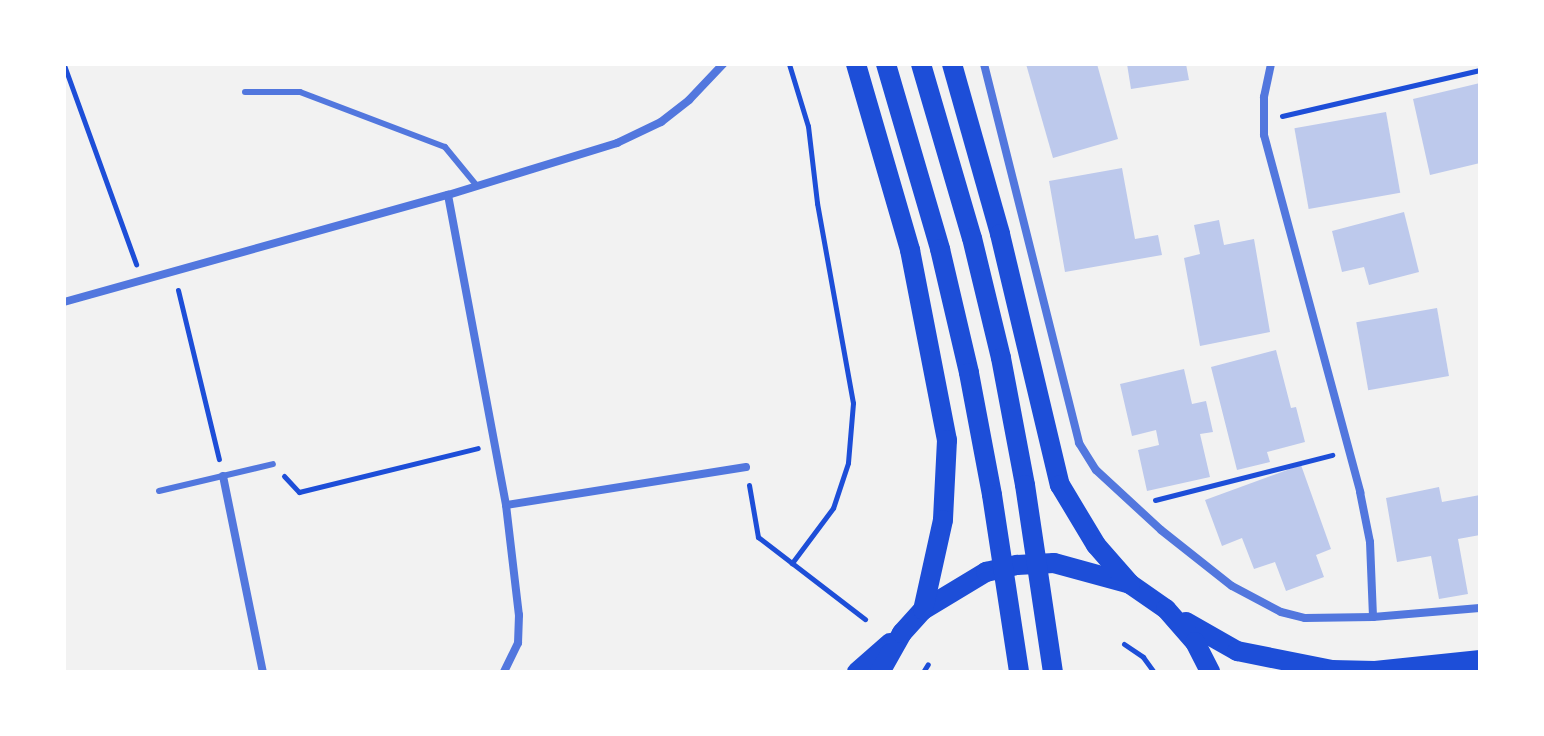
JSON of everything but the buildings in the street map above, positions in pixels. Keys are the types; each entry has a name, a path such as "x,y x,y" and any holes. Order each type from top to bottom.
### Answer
{"main road":[{"path":"856,64 910,250 947,440 943,520 923,610"},
{"path":"886,64 940,249 969,373 992,495 1019,672"},
{"path":"921,64 972,238 1001,358 1025,485 1053,672"},
{"path":"952,64 1000,234 1060,485 1096,545 1130,584 1237,651 1294,665 1375,671 1480,660"},
{"path":"857,672 923,610 986,572 1017,565 1062,564 1130,584"},
{"path":"1166,609 1195,642 1210,672"},
{"path":"880,672 902,633"}],"street":[{"path":"64,302 448,195 617,143 661,122 689,100 723,64"},
{"path":"984,64 1079,443 1096,470 1134,506 1232,586 1257,602 1305,618 1373,617 1480,608"},
{"path":"1271,64 1264,135 1370,542 1373,617"},
{"path":"448,195 506,505 519,615 518,643 504,672"},
{"path":"506,505 746,467"},
{"path":"223,476 263,672"}],"lane":[{"path":"245,92 300,92 445,147 477,186"},
{"path":"159,491 273,464"}],"path":[{"path":"789,64 808,126 817,203 853,403 848,463 833,508 792,563"},
{"path":"64,65 142,280"},
{"path":"1263,121 1480,70"},
{"path":"173,271 223,476"},
{"path":"273,464 299,492 495,443"},
{"path":"1134,506 1348,450"},
{"path":"746,467 758,537 865,619"},
{"path":"1124,644 1143,657 1154,672"},
{"path":"923,672 928,664"}]}
